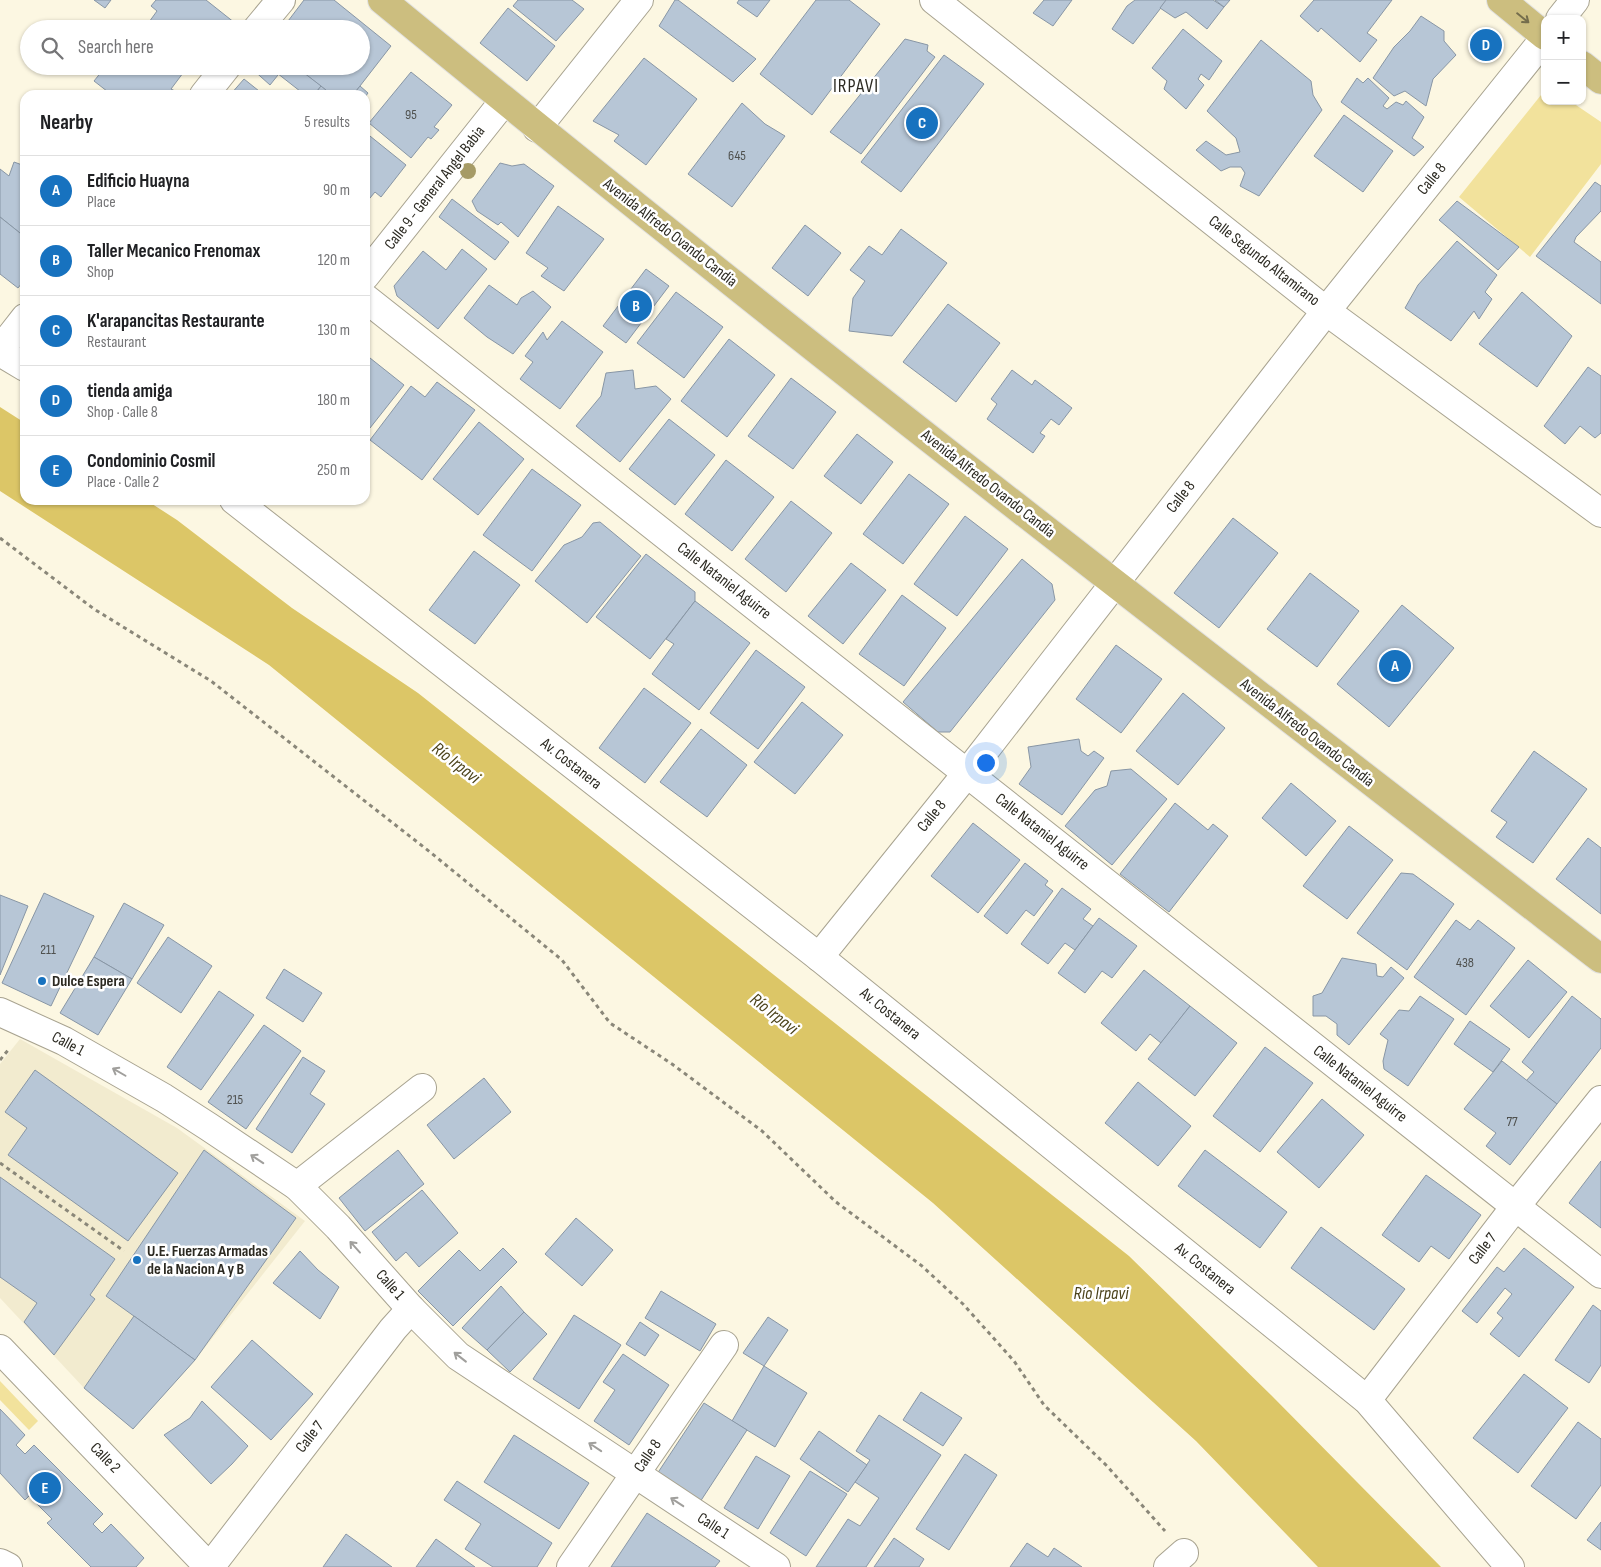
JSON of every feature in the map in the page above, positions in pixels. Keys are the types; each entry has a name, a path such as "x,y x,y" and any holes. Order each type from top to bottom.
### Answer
{"main road":[{"name":"Avenida Alfredo Ovando Candia","path":"382,0 537,128 1113,583 1601,959"},
{"path":"1501,0 1541,34"},
{"path":"1586,68 1601,80"}],"street":[{"path":"265,20 280,0"},
{"path":"537,128 640,0"},
{"name":"Calle Segundo Altamirano","path":"934,0 1326,311 1601,514"},
{"path":"1563,15 1575,0"},
{"name":"Calle 8","path":"818,957 968,772 1326,311 1541,42"},
{"path":"208,90 220,75"},
{"name":"Calle 9 - General Angel Babia","path":"370,270 504,101"},
{"name":"Calle Nataniel Aguirre","path":"370,302 968,772 1601,1274"},
{"path":"20,325 0,351 20,364"},
{"name":"Av. Costanera","path":"240,505 818,957 1367,1400 1510,1567"},
{"name":"Calle 1","path":"3,1020 64,1041 164,1098 297,1186 338,1227 411,1309 458,1356 776,1567"},
{"path":"297,1186 422,1088"},
{"name":"Calle 7","path":"1367,1400 1515,1207 1601,1100"},
{"name":"Calle 7","path":"210,1567 393,1329 411,1309"},
{"name":"Calle 8","path":"571,1567 724,1345"},
{"name":"Calle 2","path":"0,1349 210,1567"},
{"path":"0,1563 8,1567"}],"path":[{"path":"0,538 94,609 211,680 423,846 562,960 610,1023 672,1064 762,1131 836,1202 922,1266 963,1304 1014,1360 1044,1405 1107,1466 1176,1560"},
{"path":"0,1163 124,1251"}],"shaded area":[{"path":"1541,95 1541,105 1576,105 1601,122 1601,164 1530,257 1459,197"},
{"name":"U.E. Fuerzas Armadas de la Nacion A y B","path":"20,1039 177,1128 305,1221 195,1360 133,1429 84,1388 0,1298 0,1064"},
{"path":"0,1381 38,1421 29,1430 0,1400"}],"water":[{"name":"Río Irpavi","path":"0,407 20,420 20,504 0,491"},
{"name":"Río Irpavi","path":"22,505 154,505 177,520 292,608 418,693 1129,1256 1272,1396 1441,1567 1318,1567 1196,1441 933,1203 269,665"}],"building":[{"path":"94,0 111,0 105,8"},
{"path":"156,0 206,0 231,20 150,20 157,11 151,6"},
{"path":"304,0 334,0 359,20 289,20"},
{"path":"518,0 572,0 584,9 556,41 513,6"},
{"path":"675,0 678,0 756,59 733,82 659,26"},
{"path":"739,0 770,0 757,17 737,3"},
{"path":"816,0 849,0 880,24 812,115 760,74"},
{"path":"1044,0 1072,0 1053,26 1033,13"},
{"path":"1135,0 1167,0 1133,44 1112,29 1127,6"},
{"path":"1166,0 1213,0 1224,7 1207,29 1186,12 1175,18 1160,8"},
{"path":"1215,0 1230,0 1224,7"},
{"path":"1314,0 1392,0 1367,33 1377,40 1360,62 1321,28 1318,32 1300,16"},
{"path":"508,8 555,46 527,81 480,43"},
{"path":"1421,16 1444,31 1444,41 1456,55 1433,79 1426,106 1405,91 1394,96 1373,78 1394,47 1410,31"},
{"path":"370,29 391,46 370,73"},
{"path":"1183,29 1222,61 1209,80 1201,74 1198,79 1204,85 1186,109 1164,89 1167,81 1152,68"},
{"path":"1482,33 1498,48 1492,59 1474,42"},
{"path":"905,39 928,45 927,51 935,57 861,154 830,132"},
{"path":"1261,40 1311,81 1313,95 1322,110 1259,196 1240,186 1245,173 1241,167 1230,167 1221,171 1196,150 1206,141 1226,155 1240,152 1236,138 1207,111"},
{"path":"944,55 984,84 901,192 861,162"},
{"path":"644,58 697,99 646,165 614,141 619,135 593,121"},
{"path":"411,72 452,105 434,127 439,130 431,139 428,137 411,158 370,124"},
{"path":"99,75 182,75 171,89 173,90 106,90 94,81"},
{"path":"259,75 278,75 270,85"},
{"path":"279,75 307,75 321,86 318,90 299,90"},
{"path":"306,75 369,75 357,90 326,90"},
{"path":"1357,78 1363,83 1368,78 1389,98 1383,106 1387,109 1396,102 1403,105 1406,101 1424,117 1412,138 1424,147 1414,156 1341,102"},
{"path":"244,79 258,90 234,90"},
{"path":"321,86 326,90 318,90"},
{"path":"742,103 765,124 785,136 732,207 688,174"},
{"path":"1344,115 1393,151 1363,192 1314,156"},
{"path":"370,136 406,165 381,197 375,192 370,198"},
{"path":"14,162 20,164 20,233 0,217 0,169 9,176"},
{"path":"500,163 512,166 524,164 554,186 518,237 501,222 498,225 477,211 472,201"},
{"path":"1595,182 1601,186 1601,211 1576,237 1574,242 1601,262 1601,304 1536,256"},
{"path":"452,199 509,242 495,260 439,217"},
{"path":"1457,201 1519,247 1498,270 1439,220"},
{"path":"558,206 604,239 564,291 541,276 548,268 526,253"},
{"path":"0,217 20,233 20,285 18,288 0,274"},
{"path":"805,225 841,253 808,296 772,268"},
{"path":"901,229 947,263 892,336 849,331 853,298 865,281 850,270 869,246 882,255"},
{"path":"1457,241 1497,275 1485,292 1492,299 1479,319 1474,311 1451,341 1405,308 1418,285"},
{"path":"462,249 487,269 438,329 397,296 394,286 423,251 446,270"},
{"path":"646,269 669,286 626,343 603,326"},
{"path":"489,285 517,305 521,298 533,291 551,307 513,354 487,337 464,318"},
{"path":"676,292 723,327 684,378 637,343"},
{"path":"1522,292 1572,336 1537,387 1479,344"},
{"path":"948,304 1000,343 956,402 903,362"},
{"path":"562,321 603,352 560,409 520,379 533,362 525,356 543,332 547,340"},
{"path":"729,339 775,375 727,437 681,401"},
{"path":"370,358 404,385 370,428"},
{"path":"1588,367 1601,376 1601,433 1595,438 1580,426 1565,444 1544,426"},
{"path":"633,370 635,389 656,386 671,399 620,462 576,426 601,396 606,373"},
{"path":"1012,370 1032,385 1035,380 1072,408 1059,425 1051,419 1040,433 1045,436 1033,453 987,419 997,404 991,399"},
{"path":"791,378 836,412 793,469 748,436"},
{"path":"437,382 475,410 422,480 370,440 411,386 425,397"},
{"path":"669,419 715,455 675,505 629,469"},
{"path":"479,422 524,459 478,515 433,479"},
{"path":"857,434 893,462 861,504 824,476"},
{"path":"726,460 774,497 732,551 685,514"},
{"path":"532,469 581,505 532,571 483,535"},
{"path":"909,474 949,504 903,564 863,534"},
{"path":"791,501 832,533 786,592 745,559"},
{"path":"965,516 1008,549 957,616 914,584"},
{"path":"1233,518 1278,553 1219,628 1174,593"},
{"path":"600,522 641,556 587,623 535,581 564,545 582,537 593,523"},
{"path":"474,551 520,585 475,644 429,610"},
{"path":"646,554 695,592 695,601 650,659 596,617"},
{"path":"1022,559 1052,584 1055,600 950,732 938,732 903,702"},
{"path":"851,563 886,590 843,644 808,616"},
{"path":"1310,573 1359,611 1317,667 1267,629"},
{"path":"902,595 946,628 904,686 859,654"},
{"path":"695,601 750,643 699,710 652,674 674,644 666,639"},
{"path":"1402,605 1454,648 1389,727 1337,684"},
{"path":"1116,645 1162,679 1121,733 1076,699"},
{"path":"756,650 805,687 758,749 710,713"},
{"path":"644,688 691,723 645,783 599,748"},
{"path":"1183,693 1225,728 1178,785 1136,751"},
{"path":"802,702 843,735 795,794 754,762"},
{"path":"701,729 747,765 707,817 660,782"},
{"path":"1079,739 1081,751 1088,756 1094,751 1104,758 1062,815 1019,784 1031,767 1028,747"},
{"path":"1534,751 1587,789 1533,863 1496,837 1507,822 1491,811"},
{"path":"1131,769 1167,799 1112,865 1065,826 1095,790 1107,786 1111,771"},
{"path":"1291,783 1336,821 1306,856 1262,818"},
{"path":"1175,803 1208,830 1213,824 1228,836 1169,912 1120,874"},
{"path":"973,823 1020,860 978,913 931,876"},
{"path":"1349,826 1393,860 1347,919 1303,886"},
{"path":"1588,838 1601,848 1601,914 1556,879"},
{"path":"1025,863 1048,881 1045,885 1053,891 1034,916 1026,910 1007,934 984,916"},
{"path":"1401,873 1413,874 1454,904 1407,970 1357,933"},
{"path":"1062,888 1091,909 1083,919 1093,926 1075,950 1065,943 1048,964 1021,944"},
{"path":"44,893 94,916 51,1006 2,983"},
{"path":"0,895 28,906 0,975"},
{"path":"124,903 164,925 132,979 94,957"},
{"path":"1099,918 1137,946 1112,978 1102,971 1085,993 1058,973"},
{"path":"1456,920 1470,930 1478,920 1515,948 1466,1015 1414,977"},
{"path":"168,937 212,966 181,1013 137,983"},
{"path":"94,957 132,979 98,1035 60,1013"},
{"path":"1342,958 1376,964 1377,976 1383,977 1391,967 1404,978 1349,1045 1337,1035 1337,1024 1326,1016 1313,1016 1313,996 1322,993"},
{"path":"1528,960 1567,992 1529,1038 1490,1006"},
{"path":"284,969 322,993 303,1022 266,998"},
{"path":"1144,970 1190,1006 1161,1043 1150,1034 1136,1051 1101,1023"},
{"path":"219,991 254,1015 201,1090 167,1067"},
{"path":"1420,996 1454,1019 1408,1086 1384,1069 1383,1061 1388,1040 1380,1034 1399,1010 1409,1011"},
{"path":"1572,996 1601,1019 1601,1048 1557,1104 1526,1081 1534,1072 1522,1062"},
{"path":"1190,1006 1237,1043 1195,1096 1148,1059"},
{"path":"1470,1021 1510,1049 1493,1072 1454,1044"},
{"path":"264,1025 301,1051 246,1129 208,1102"},
{"path":"1265,1047 1313,1083 1260,1152 1213,1116"},
{"path":"303,1057 325,1071 310,1094 325,1104 292,1153 256,1129"},
{"path":"1502,1061 1557,1104 1510,1165 1486,1146 1496,1133 1464,1109"},
{"path":"35,1070 178,1173 128,1241 8,1155 27,1128 5,1112"},
{"path":"484,1078 511,1112 454,1159 427,1125"},
{"path":"1138,1082 1191,1126 1158,1166 1105,1123"},
{"path":"1322,1099 1364,1135 1319,1188 1277,1152"},
{"path":"204,1150 296,1218 195,1360 106,1296"},
{"path":"398,1150 424,1184 365,1231 339,1198"},
{"path":"1205,1150 1287,1212 1260,1248 1178,1186"},
{"path":"1601,1161 1601,1228 1569,1203"},
{"path":"1426,1175 1481,1215 1449,1259 1431,1246 1419,1262 1382,1235"},
{"path":"0,1177 115,1259 90,1295 95,1299 54,1355 24,1322 37,1303 0,1277"},
{"path":"422,1190 458,1233 419,1267 406,1252 396,1261 372,1232"},
{"path":"576,1218 613,1250 582,1286 545,1254"},
{"path":"1321,1227 1405,1289 1374,1330 1291,1268"},
{"path":"503,1248 517,1262 453,1326 418,1291 459,1250 480,1271"},
{"path":"1524,1248 1574,1287 1519,1357 1490,1334 1503,1318 1497,1313 1512,1294 1505,1288 1477,1323 1462,1311 1497,1267 1504,1272"},
{"path":"300,1251 318,1270 339,1287 320,1319 273,1283"},
{"path":"501,1286 524,1312 487,1350 462,1328"},
{"path":"661,1291 716,1324 700,1351 645,1318"},
{"path":"1593,1305 1601,1311 1601,1365 1589,1383 1555,1360"},
{"path":"524,1312 547,1334 510,1372 487,1350"},
{"path":"574,1315 621,1345 579,1409 533,1379"},
{"path":"134,1316 195,1360 133,1429 84,1388"},
{"path":"768,1317 788,1330 764,1366 743,1353"},
{"path":"640,1322 659,1335 645,1356 626,1344"},
{"path":"252,1340 313,1394 271,1440 211,1387"},
{"path":"623,1354 669,1385 629,1445 594,1421 615,1390 603,1382"},
{"path":"764,1366 807,1393 775,1447 732,1421"},
{"path":"1524,1374 1568,1408 1518,1473 1473,1438"},
{"path":"921,1392 962,1418 943,1446 903,1420"},
{"path":"202,1401 248,1446 211,1484 164,1435 190,1418"},
{"path":"704,1403 747,1430 700,1502 657,1474"},
{"path":"0,1409 25,1435 16,1445 25,1454 34,1445 103,1514 93,1524 102,1533 111,1524 144,1558 136,1567 91,1567 47,1523 52,1519 29,1496 25,1500 0,1473"},
{"path":"879,1415 941,1455 866,1567 816,1567 848,1519 860,1526 879,1498 855,1482 870,1460 856,1451"},
{"path":"1578,1422 1601,1439 1601,1485 1576,1519 1531,1486"},
{"path":"819,1431 867,1465 848,1492 800,1459"},
{"path":"514,1435 589,1483 559,1529 484,1482"},
{"path":"965,1454 997,1475 949,1550 916,1529"},
{"path":"756,1456 790,1476 758,1529 724,1508"},
{"path":"810,1471 847,1494 806,1556 770,1533"},
{"path":"457,1481 552,1543 537,1567 493,1567 465,1549 481,1524 444,1500"},
{"path":"647,1513 720,1561 715,1567 611,1567"},
{"path":"1601,1522 1601,1550 1587,1540"},
{"path":"346,1534 392,1567 323,1567"},
{"path":"894,1538 924,1559 919,1567 874,1567"},
{"path":"436,1539 475,1567 416,1567"},
{"path":"1027,1543 1048,1557 1054,1548 1082,1567 1010,1567"}],"place":[{"name":"tienda amiga","path":"1486,45"},
{"name":"K'arapancitas Restaurante","path":"922,123"},
{"name":"Taller Mecanico Frenomax","path":"636,306"},
{"name":"Edificio Huayna","path":"1395,666"},
{"name":"Dulce Espera","path":"42,981"},
{"name":"U.E. Fuerzas Armadas de la Nacion A y B","path":"137,1260"},
{"name":"Condominio Cosmil","path":"45,1488"}],"district":[{"name":"IRPAVI","path":"856,86"}]}
